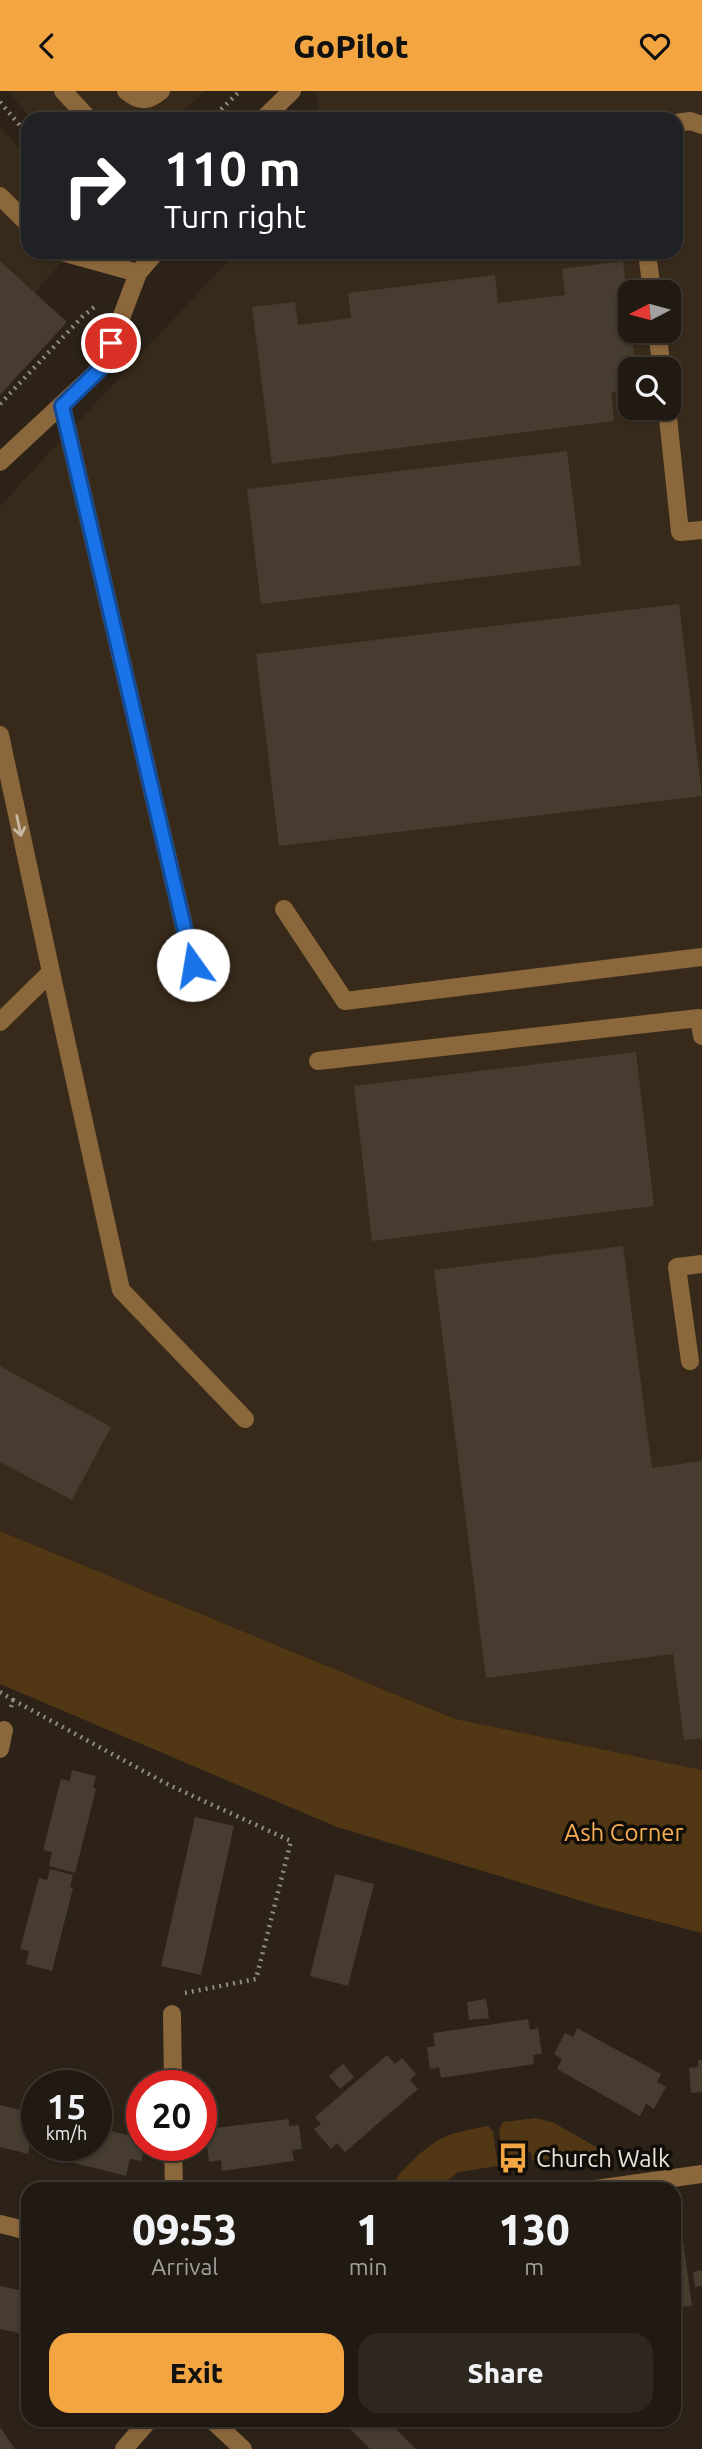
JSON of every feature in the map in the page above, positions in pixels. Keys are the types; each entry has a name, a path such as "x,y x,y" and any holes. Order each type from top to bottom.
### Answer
{"street":[{"path":"126,91 131,96 146,100 161,91"},
{"path":"270,112 292,91"},
{"path":"69,98 82,112"},
{"path":"683,122 702,125"},
{"path":"0,196 21,216"},
{"path":"87,259 138,273"},
{"path":"0,462 103,366 138,273 150,259"},
{"path":"648,259 650,280"},
{"path":"62,406 193,965"},
{"path":"668,420 680,532 702,530"},
{"path":"0,735 121,1290 245,1419"},
{"path":"284,909 345,1001 702,957"},
{"path":"0,1023 51,972"},
{"path":"318,1061 699,1018 702,1036"},
{"path":"690,1361 677,1267 702,1264"},
{"path":"0,1749 4,1730"},
{"path":"172,2014 173,2070"},
{"path":"173,2161 174,2182"},
{"path":"645,2182 702,2174"},
{"path":"0,2224 21,2229"},
{"path":"124,2449 143,2427"},
{"path":"219,2427 243,2449"}],"path":[{"path":"218,112 240,91"},
{"path":"0,102 21,127"},
{"path":"0,404 83,316 138,273"},
{"path":"0,1692 169,1785 291,1841 256,1979 176,1994 172,2014"},
{"path":"4,1730 13,1700"}],"shaded area":[{"path":"8,91 205,91 182,112 25,112"},
{"path":"316,91 702,91 702,1770 455,1719 0,1531 0,506 229,259 683,259 683,112 319,112"},
{"path":"0,126 21,151 21,259 64,259 0,334"}],"green space":[{"name":"Ash Corner","path":"0,1531 455,1719 702,1770 702,1933 598,1906 337,1827 0,1684"},
{"path":"536,2118 554,2123 600,2149 597,2163 563,2170 548,2159 532,2161 531,2152 503,2156 499,2130 503,2122"},
{"path":"488,2126 493,2131 498,2166 458,2172 446,2182 395,2182 412,2161 431,2145 455,2133"}],"building":[{"path":"0,261 67,322 0,395"},
{"path":"623,261 625,280 618,280 618,343 633,343 635,357 618,357 618,391 611,392 614,421 272,464 252,307 295,302 298,325 351,318 348,293 495,275 498,303 565,295 562,269"},
{"path":"567,451 581,565 261,604 247,489"},
{"path":"679,604 702,796 279,846 256,654"},
{"path":"636,1052 654,1206 372,1241 354,1086"},
{"path":"623,1246 652,1468 702,1461 702,1738 684,1740 673,1654 486,1678 434,1270"},
{"path":"0,1366 111,1427 72,1500 0,1462"},
{"path":"72,1770 96,1776 93,1788 96,1789 75,1873 49,1866 52,1852 43,1850 61,1779 70,1781"},
{"path":"195,1817 234,1826 201,1975 161,1966"},
{"path":"50,1869 73,1875 70,1887 73,1888 52,1971 26,1964 29,1951 20,1949 39,1878 47,1880"},
{"path":"335,1874 374,1884 348,1986 310,1976"},
{"path":"486,1999 489,2018 469,2020 467,2002"},
{"path":"528,2019 530,2030 538,2028 542,2054 533,2055 534,2064 441,2078 439,2067 430,2069 427,2047 435,2046 433,2033"},
{"path":"577,2028 661,2074 657,2082 666,2087 654,2109 646,2104 640,2116 557,2069 562,2059 554,2054 565,2033 573,2037"},
{"path":"387,2055 395,2064 402,2058 416,2074 410,2080 418,2089 345,2152 337,2143 331,2149 314,2129 321,2124 315,2117"},
{"path":"698,2060 702,2060 702,2092 691,2093 689,2068 698,2067"},
{"path":"343,2064 354,2077 340,2089 329,2076"},
{"path":"0,2105 21,2110 21,2152 0,2147"},
{"path":"289,2119 289,2126 299,2125 302,2149 292,2150 294,2161 222,2171 221,2160 217,2161 217,2128"},
{"path":"112,2131 126,2135 126,2161 130,2161 126,2176 67,2161 112,2161"},
{"path":"681,2241 692,2306 681,2307"},
{"path":"702,2270 702,2286 695,2287 693,2272"},
{"path":"0,2286 21,2290 21,2334 0,2329"},
{"path":"0,2427 15,2449 0,2449"},
{"path":"348,2427 394,2427 416,2449 370,2449"}],"place":[{"name":"Church Walk","path":"513,2158"}],"route":[{"path":"111,343 103,366 62,406 193,965"}]}
